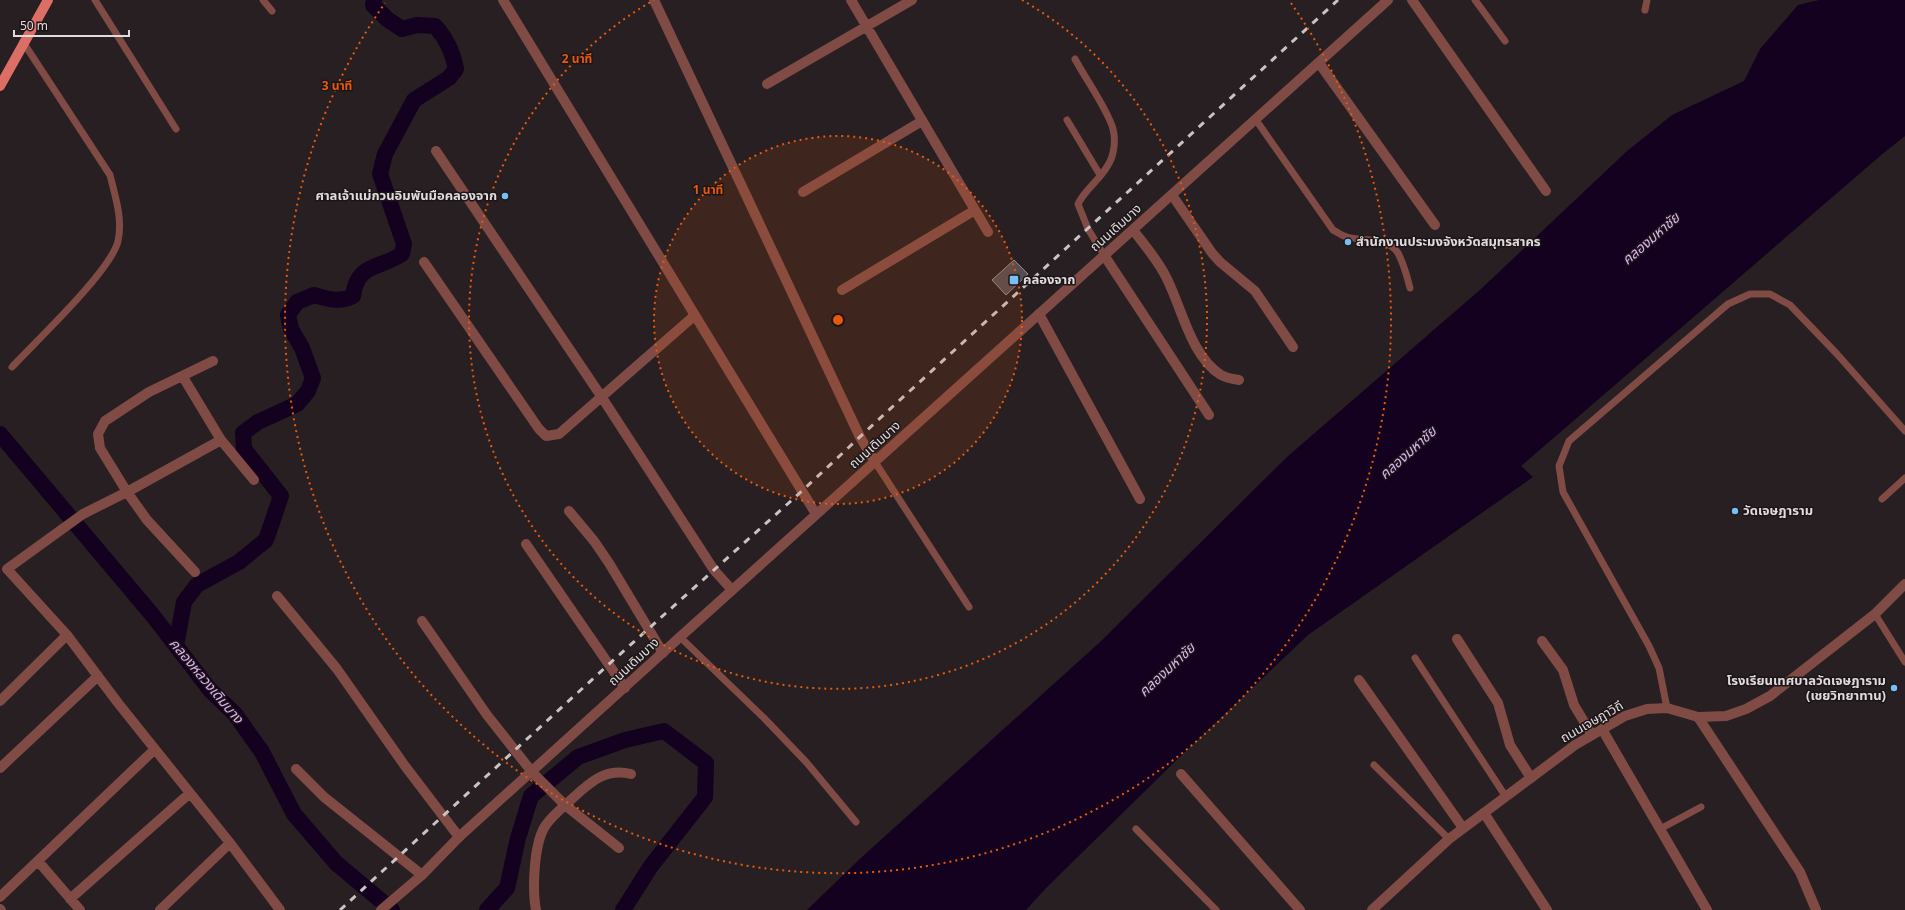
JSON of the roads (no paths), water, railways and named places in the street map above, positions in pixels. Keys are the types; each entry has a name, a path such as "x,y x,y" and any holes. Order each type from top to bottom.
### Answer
{"main road":[{"path":"0,86 23,42 48,0"}],"street":[{"path":"503,0 694,316 816,514"},
{"path":"654,0 860,437 875,462"},
{"path":"851,0 988,232"},
{"path":"767,84 912,0"},
{"name":"ถนนเดิมบาง","path":"381,910 422,875 460,837 816,514 1388,0"},
{"path":"1412,0 1546,191"},
{"path":"1319,63 1434,225"},
{"path":"803,192 922,120"},
{"path":"436,151 601,396 714,570 732,590"},
{"path":"1172,195 1212,253 1220,262 1255,291 1294,347"},
{"path":"842,290 975,210"},
{"path":"1133,230 1165,275 1175,296 1180,314 1204,359 1223,376 1239,380"},
{"path":"1104,255 1209,415"},
{"path":"424,262 538,429 546,436 559,434 694,316"},
{"path":"1039,314 1140,499"},
{"path":"195,572 147,520 127,492 100,448 98,440 100,427 105,421 149,392 183,377 213,361"},
{"path":"183,377 221,440 254,480"},
{"path":"221,440 127,492 83,514 62,527 4,572 67,635 199,806 230,843 280,910"},
{"path":"569,511 594,541 610,564 663,653"},
{"path":"526,544 625,688"},
{"name":"ถนนเจษฎาวิถี","path":"1372,910 1449,839 1575,745 1625,716 1647,709 1667,708 1698,717 1726,716 1746,709 1770,696 1875,614 1905,584"},
{"path":"277,596 337,669 405,766 460,837"},
{"path":"422,621 487,715 533,772 564,805 619,848"},
{"path":"0,701 67,635"},
{"path":"1457,639 1498,703 1510,745 1531,778"},
{"path":"1542,641 1563,670 1574,705 1592,735"},
{"path":"0,768 98,676"},
{"path":"1359,680 1463,828"},
{"path":"1698,717 1800,872 1816,910"},
{"path":"1602,729 1707,910"},
{"path":"0,897 155,749"},
{"path":"296,769 324,797 422,875"},
{"path":"536,910 535,875 538,844 544,827 564,805 602,775 620,772 631,774"},
{"path":"1181,774 1300,910"},
{"path":"70,899 190,793"},
{"path":"1484,813 1546,910"},
{"path":"160,910 230,843"},
{"path":"38,861 80,910"}],"lane":[{"path":"95,0 176,130"},
{"path":"263,0 272,11"},
{"path":"1475,0 1505,41"},
{"path":"1645,10 1647,0"},
{"path":"12,367 79,296 108,262 118,242 120,224 110,174 23,42"},
{"path":"1075,59 1102,106 1113,130 1113,152 1108,166 1084,192 1078,204 1088,229 1104,255"},
{"path":"1067,120 1100,175"},
{"path":"1256,120 1333,230 1345,237 1361,240 1376,240 1387,244 1397,252 1404,266 1410,288"},
{"path":"1667,708 1659,668 1652,652 1563,492 1559,466 1569,440 1728,304 1750,294 1770,294 1790,305 1837,354 1905,431"},
{"path":"875,462 969,607"},
{"path":"1882,499 1905,478"},
{"path":"1875,614 1905,662"},
{"path":"680,637 764,718 807,763 856,822"},
{"path":"1415,658 1506,797"},
{"path":"1374,765 1449,839"},
{"path":"1660,829 1701,807"},
{"path":"1136,829 1216,910"}],"water":[{"name":"คลองมหาชัย","path":"1819,0 1905,0 1905,136 1521,466 1533,477 1308,635 1191,746 1047,887 1026,910 807,910 863,856 1099,643 1287,457 1481,289 1626,152 1672,115 1744,81 1760,49 1798,5"}],"waterway":[{"path":"176,646 184,602 197,585 239,562 266,540 281,496 244,449 243,433 258,422 297,404 308,391 313,378 302,348 291,329 288,315 297,302 314,295 339,300 353,296 355,285 364,272 402,254 404,244 380,174 385,154 414,100 449,78 456,69 449,46 435,26 417,25 402,29 387,19 373,5 374,0"},
{"name":"คลองหลวงเดิมบาง","path":"0,434 154,617 210,690 235,714 262,752 294,814 336,863 392,910"},
{"path":"487,910 507,888 518,838 531,796 578,757 625,740 664,731 706,763 705,797 651,866 623,910"}],"railway":[{"path":"340,910 608,665 802,491 1338,0"}],"place":[{"name":"ศาลเจ้าแม่กวนอิมพันมือคลองจาก","path":"505,196"},
{"name":"สำนักงานประมงจังหวัดสมุทรสาคร","path":"1348,242"},
{"name":"คลองจาก","path":"1014,280"},
{"name":"วัดเจษฎาราม","path":"1735,511"},
{"name":"โรงเรียนเทศบาลวัดเจษฎาราม (เชยวิทยาทาน)","path":"1894,688"}]}
